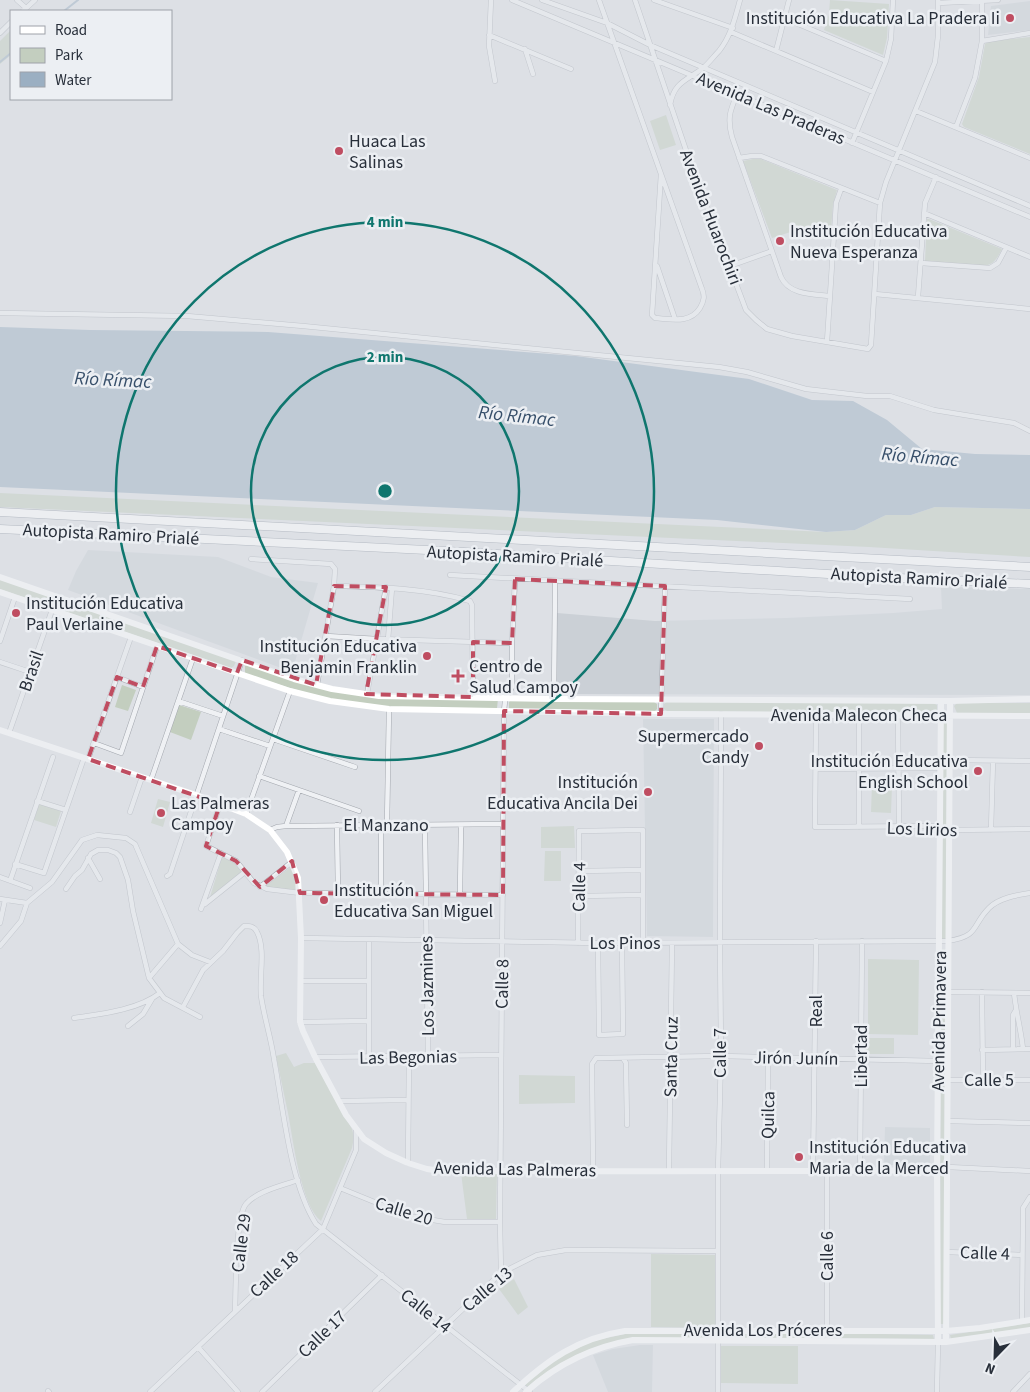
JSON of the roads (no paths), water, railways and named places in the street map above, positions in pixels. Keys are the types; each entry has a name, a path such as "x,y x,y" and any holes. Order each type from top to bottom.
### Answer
{"highway":[{"name":"Autopista Ramiro Prialé","path":"0,512 1030,567"},
{"name":"Autopista Ramiro Prialé","path":"0,529 447,551 1030,584"}],"main road":[{"name":"Avenida Malecon Checa","path":"0,577 317,685 367,694 554,699 1030,700"},
{"name":"Avenida Malecon Checa","path":"0,592 238,673 336,703 389,708 661,714 1030,716"},
{"name":"Avenida Primavera","path":"938,1342 936,1170 940,941 941,701"},
{"name":"Avenida Primavera","path":"946,1342 950,701"},
{"name":"Avenida Las Palmeras","path":"0,730 196,795 246,814 270,830 281,843 292,862 298,878 301,938 300,1022 303,1031 315,1058 356,1130 370,1144 408,1163 442,1171 828,1172 936,1170"},
{"name":"Avenida Los Próceres","path":"513,1392 553,1358 571,1348 599,1336 634,1330 946,1331 1030,1320"},
{"name":"Avenida Los Próceres","path":"528,1392 564,1363 592,1350 620,1342 647,1339 946,1342 1030,1330"}],"street":[{"path":"17,0 24,10 35,0"},
{"path":"491,0 489,46 494,80"},
{"name":"Avenida Las Praderas","path":"512,0 1030,216"},
{"name":"Avenida Las Praderas","path":"542,0 608,23 650,45 703,68 1030,206"},
{"name":"Avenida Huarochiri","path":"599,0 704,296 698,311 693,316 687,319 675,320 653,317 656,263"},
{"name":"Avenida Huarochiri","path":"635,0 670,105 746,310 767,329 792,336 868,349 871,345 875,294"},
{"path":"654,0 666,2 873,92"},
{"path":"670,105 675,88 703,68 720,49 732,30 740,0"},
{"path":"776,51 789,0"},
{"path":"852,142 886,61 891,39 893,0"},
{"path":"998,0 938,2 938,36 935,62 886,182 880,204 875,294 1030,309"},
{"path":"956,127 976,78 982,41 982,2"},
{"path":"784,18 886,61"},
{"path":"0,33 10,23"},
{"path":"982,41 1030,33"},
{"path":"490,35 571,69"},
{"path":"525,49 533,74"},
{"path":"737,94 729,112 728,124 780,277 786,286 798,291 830,296"},
{"path":"916,111 1030,158"},
{"path":"739,158 761,156 880,204"},
{"path":"661,174 656,263 675,320"},
{"path":"918,297 925,203 936,177"},
{"path":"827,342 836,203 841,189"},
{"path":"924,213 1030,257"},
{"path":"921,263 990,268 998,263 1006,248"},
{"path":"730,266 772,251"},
{"path":"0,313 187,316 719,368 747,372 806,389 867,396 890,396 934,410 1014,423 1030,430"},
{"path":"251,559 331,564 335,569 334,586 317,685"},
{"path":"450,576 910,599"},
{"name":"Calle 8","path":"501,1274 504,711 505,701 512,687 515,579"},
{"path":"554,699 555,582"},
{"path":"334,586 389,587 468,600 472,605 474,697"},
{"path":"661,714 665,586"},
{"path":"367,694 376,639 389,587"},
{"path":"388,640 389,587"},
{"path":"0,641 15,597"},
{"name":"Brasil","path":"9,732 52,610"},
{"path":"326,636 388,640 512,643"},
{"path":"16,864 44,874 66,810 94,743 131,637"},
{"path":"94,743 121,753 157,646"},
{"path":"151,780 193,658"},
{"path":"167,876 170,874 242,660"},
{"path":"0,662 30,672"},
{"path":"117,677 143,687"},
{"path":"246,814 290,690"},
{"path":"178,701 223,716"},
{"path":"381,893 389,708"},
{"name":"Calle 7","path":"718,1392 718,1171 721,1056 721,714"},
{"path":"816,715 816,769 898,770 940,768"},
{"path":"859,715 859,827"},
{"path":"898,716 899,827"},
{"path":"219,729 270,746"},
{"path":"273,739 355,767"},
{"path":"10,881 53,757"},
{"path":"949,760 1030,761"},
{"path":"991,830 993,761"},
{"name":"Los Lirios","path":"816,769 815,827 940,826 949,830 1030,829"},
{"path":"260,776 359,811"},
{"path":"130,812 142,777"},
{"path":"286,826 299,790"},
{"path":"37,801 66,810"},
{"path":"220,804 206,846 236,861 254,883 260,887 300,892 503,895"},
{"path":"460,894 461,824"},
{"name":"El Manzano","path":"270,830 286,826 502,824"},
{"path":"337,825 338,893"},
{"name":"Los Jazmines","path":"425,825 428,1056"},
{"name":"Calle 4","path":"578,943 580,896 579,830 643,830 643,870"},
{"path":"0,946 21,921 27,903 52,882 82,840 97,835 126,838 135,844 138,850 178,944 192,956 210,962 202,970 183,1008"},
{"path":"66,889 82,870 91,854 98,850 108,850 120,857 128,880 133,911 149,978 164,998 200,1017"},
{"path":"221,853 203,907 245,872"},
{"path":"88,858 100,879"},
{"path":"260,887 292,862"},
{"path":"580,871 643,870 643,943"},
{"path":"0,877 30,888"},
{"name":"Los Pinos","path":"301,938 578,943 948,941 960,939 974,931 994,904 1011,897 1030,893"},
{"path":"580,896 643,895"},
{"path":"0,923 2,900 27,903"},
{"name":"Calle 14","path":"210,962 223,951 236,933 244,926 253,926 256,929 260,944 261,996 298,1180 311,1216 316,1224 528,1392"},
{"path":"369,1058 370,939"},
{"name":"Real","path":"813,1172 816,1059 816,941"},
{"name":"Libertad","path":"860,1170 862,941"},
{"path":"598,943 598,1035 623,1034 622,943"},
{"name":"Santa Cruz","path":"669,1171 672,943"},
{"path":"149,978 178,944"},
{"path":"301,980 369,981"},
{"path":"948,992 1030,992"},
{"path":"982,992 983,1080"},
{"path":"1014,992 1024,1049"},
{"path":"74,1018 109,1013 152,999 160,993"},
{"path":"128,1026 143,1014 152,999"},
{"path":"1013,1049 1013,1015 1016,1010"},
{"path":"300,1022 369,1021"},
{"path":"982,1050 1030,1049"},
{"name":"Las Begonias","path":"315,1058 502,1055"},
{"name":"Jirón Junín","path":"593,1170 592,1064 594,1059 721,1056 938,1061"},
{"path":"408,1163 409,1057"},
{"path":"623,1058 626,1063 627,1125"},
{"name":"Quilca","path":"767,1171 768,1058"},
{"name":"Calle 5","path":"948,1080 1030,1080"},
{"path":"339,1101 408,1100"},
{"path":"948,1121 1030,1123"},
{"name":"Calle 18","path":"150,1392 323,1229 356,1150 356,1130"},
{"path":"936,1170 948,1167 1030,1171"},
{"name":"Calle 6","path":"827,1340 828,1172"},
{"name":"Calle 29","path":"235,1311 242,1210 246,1203 263,1193 298,1180"},
{"name":"Calle 20","path":"340,1188 409,1216 445,1222 500,1222"},
{"path":"1022,1321 1023,1208 1030,1197"},
{"name":"Calle 13","path":"375,1392 501,1274 537,1255 566,1250 718,1251"},
{"name":"Calle 4","path":"947,1252 1022,1255"},
{"name":"Calle 17","path":"262,1392 382,1275"},
{"path":"937,1392 938,1342"},
{"path":"198,1347 238,1392"},
{"path":"1013,1392 1030,1374"}],"water":[{"name":"Río Rímac","path":"0,327 268,332 576,356 749,379 812,400 853,401 887,420 922,449 975,454 1030,455 1030,509 935,507 911,515 886,515 855,530 826,532 717,520 0,487"}],"waterway":[{"path":"65,10 78,0"},
{"path":"0,62 10,54"}],"place":[{"name":"Institución Educativa La Pradera Ii","path":"1010,18"},
{"name":"Huaca Las Salinas","path":"339,151"},
{"name":"Institución Educativa Nueva Esperanza","path":"780,241"},
{"name":"Institución Educativa Paul Verlaine","path":"16,613"},
{"name":"Institución Educativa Benjamin Franklin","path":"427,656"},
{"name":"Centro de Salud Campoy","path":"458,676"},
{"name":"Supermercado Candy","path":"759,746"},
{"name":"Institución Educativa English School","path":"978,771"},
{"name":"Institución Educativa Ancila Dei","path":"648,792"},
{"name":"Las Palmeras Campoy","path":"161,813"},
{"name":"Institución Educativa San Miguel","path":"324,900"},
{"name":"Institución Educativa Maria de la Merced","path":"799,1157"}]}
